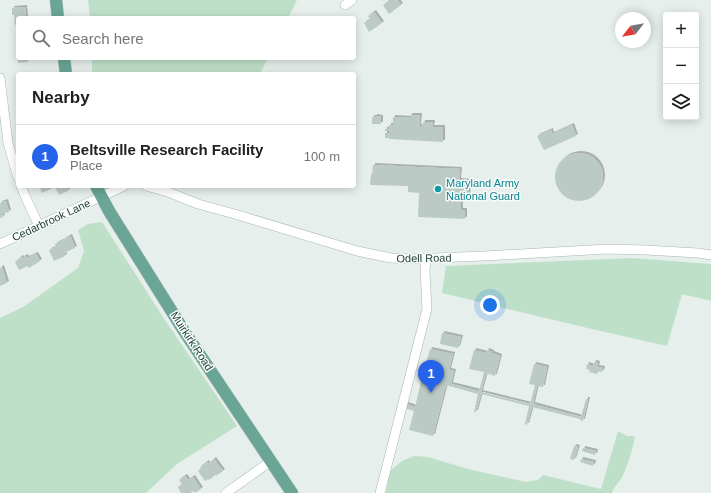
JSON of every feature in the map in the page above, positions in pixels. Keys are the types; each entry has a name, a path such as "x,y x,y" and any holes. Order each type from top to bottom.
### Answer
{"main road":[{"path":"56,0 58,16"},
{"path":"64,60 66,72"},
{"name":"Muirkirk Road","path":"99,191 112,216 184,331 292,493"}],"street":[{"path":"0,78 8,143 16,171"},
{"path":"22,188 39,226"},
{"path":"99,191 109,192 119,188"},
{"name":"Odell Road","path":"153,188 198,204 238,214 357,252 390,258 426,258 607,249 646,250 711,255"},
{"name":"Cedarbrook Lane","path":"0,244 39,226 99,191"},
{"path":"380,493 427,309 425,271 426,258"},
{"path":"226,493 271,462"}],"green space":[{"path":"88,0 297,0 289,16 90,16"},
{"path":"92,60 267,60 261,72 92,72"},
{"path":"102,222 163,317 237,426 177,464 146,493 0,493 0,318 23,307 78,268 84,251 78,230 88,224"},
{"path":"632,258 711,264 711,301 682,294 667,346 442,293 446,266"},
{"path":"618,431 635,438 626,468 612,493 386,493 390,471 402,461 414,456 428,457 468,469 526,482 538,480 543,475 601,489"}],"building":[{"path":"388,0 397,0 401,5 389,14 383,5 389,1"},
{"path":"25,7 26,16 16,16 15,25 14,15 12,15 12,8"},
{"path":"374,12 382,23 369,32 364,23 370,19 368,16"},
{"path":"18,60 28,60 28,62 18,63"},
{"path":"410,115 420,115 419,126 422,127 423,122 433,122 432,127 443,127 443,142 385,138 385,133 389,133 389,131 385,131 385,129 389,129 389,125 393,125 393,117 410,118"},
{"path":"372,117 381,117 381,124 372,124"},
{"path":"572,125 576,136 544,150 537,136 551,130 552,134"},
{"path":"579,153 588,155 596,160 601,168 603,177 601,186 596,194 588,199 579,201 570,199 562,194 557,186 555,177 557,168 562,160 570,155"},
{"name":"Maryland Army National Guard","path":"373,165 460,169 459,180 469,181 468,201 461,201 461,210 465,210 465,219 418,217 419,193 408,192 408,186 370,185"},
{"path":"40,188 53,188 42,193"},
{"path":"56,188 67,188 68,191 59,195"},
{"path":"6,201 9,212 2,214 3,217 0,218 0,203"},
{"path":"70,236 75,248 64,253 65,256 54,261 49,250 56,247 55,244"},
{"path":"36,254 40,261 29,268 28,266 19,270 15,262 21,257 26,256 27,258"},
{"path":"2,267 7,283 0,286 0,268"},
{"path":"442,333 461,337 458,348 440,344"},
{"path":"430,349 453,354 449,370 454,371 451,384 479,391 484,372 469,369 474,350 486,353 487,350 500,356 495,376 486,373 481,392 530,404 535,385 529,384 534,364 547,367 543,387 537,386 533,404 581,417 586,399 588,399 583,421 532,407 527,425 525,424 529,406 481,394 476,412 474,412 478,394 446,385 433,436 409,430 414,411 405,408 406,404 415,407 421,382 437,386 442,368 426,364"},
{"path":"594,362 598,363 597,367 603,368 602,372 598,371 597,374 589,372 590,370 586,369 587,364 593,366"},
{"path":"574,446 578,447 574,460 570,459"},
{"path":"583,448 596,451 595,455 582,451"},
{"path":"214,459 223,471 216,476 215,474 209,480 208,479 205,481 198,471 204,464 207,462 208,464"},
{"path":"581,459 594,462 593,466 580,462"},
{"path":"185,476 188,480 193,477 201,489 195,493 194,491 190,493 181,493 178,487 182,484 179,480"}],"place":[{"name":"Maryland Army National Guard","path":"438,189"},
{"name":"Beltsville Research Facility","path":"431,393"}]}
